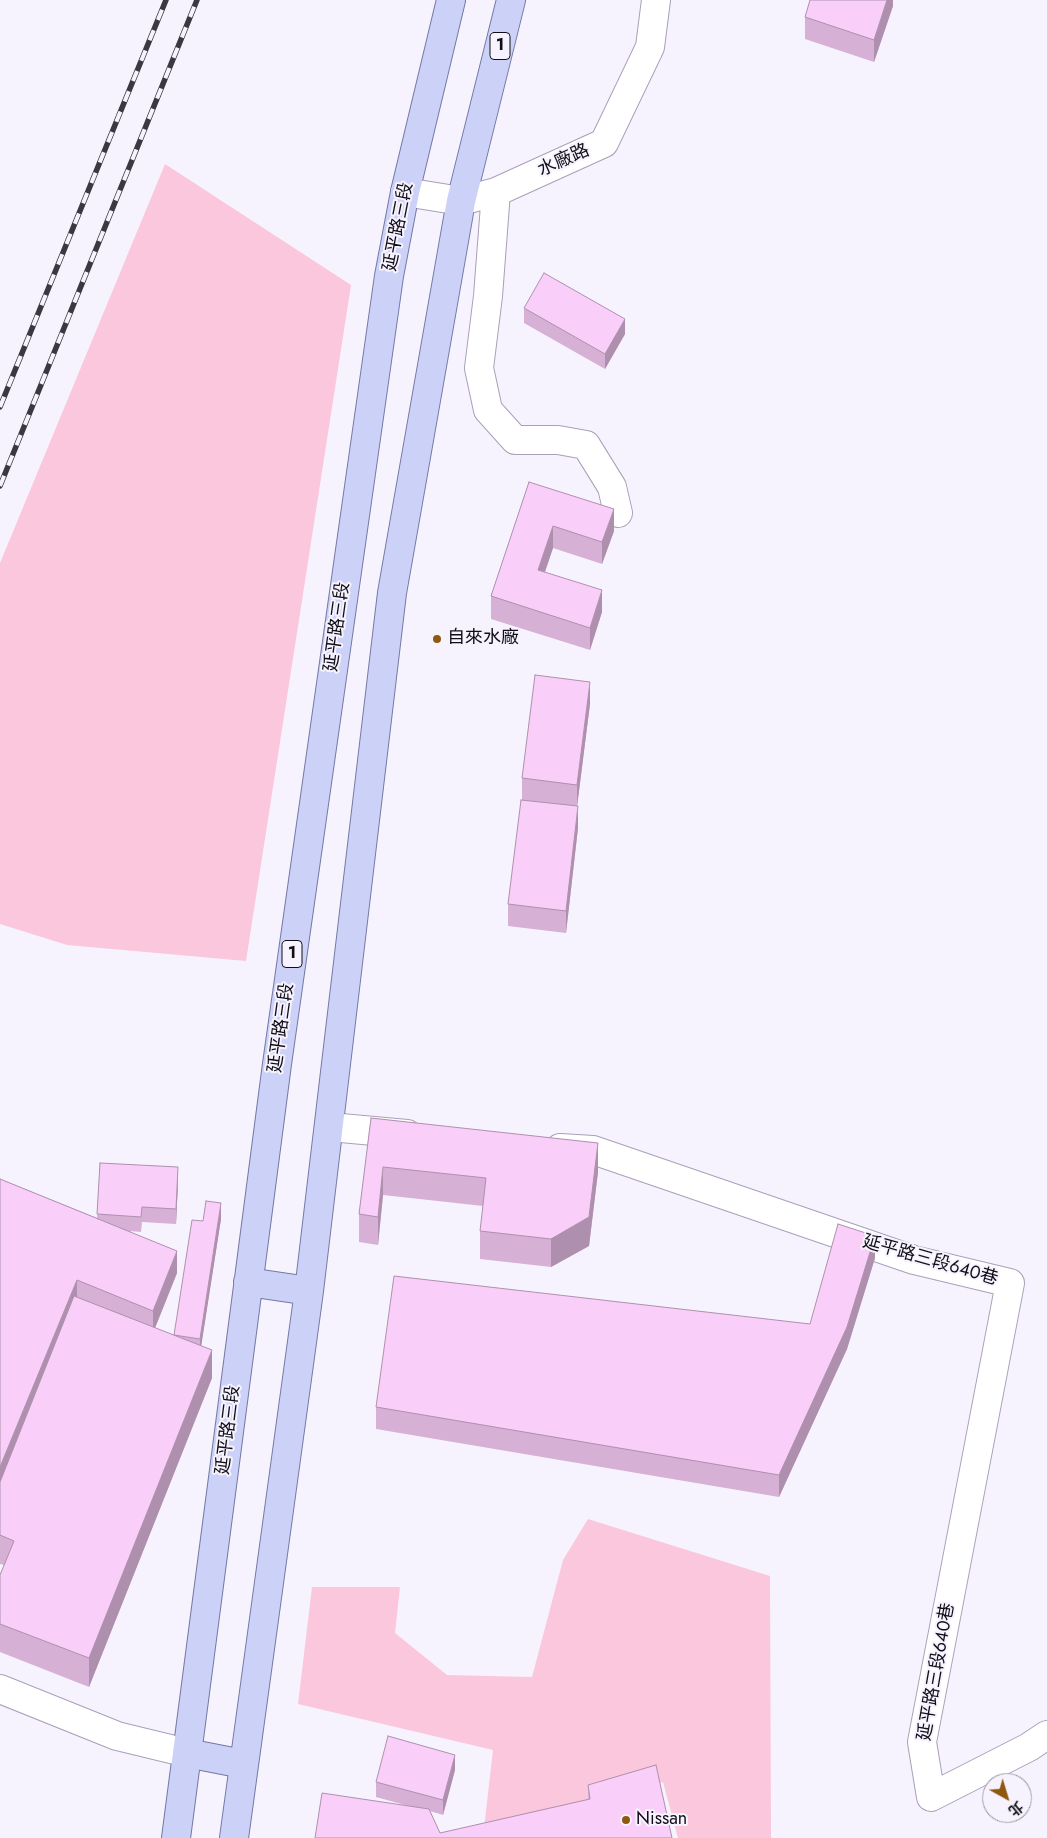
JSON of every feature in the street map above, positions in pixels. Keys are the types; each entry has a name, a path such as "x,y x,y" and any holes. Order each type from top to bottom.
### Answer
{"main road":[{"name":"延平路三段","path":"176,1838 276,1064 389,276 405,192 451,0"},
{"name":"1","path":"234,1838 330,1127 392,593 461,202 511,0"},
{"path":"248,1282 309,1291"},
{"path":"187,1753 243,1764"}],"street":[{"name":"水廠路","path":"405,192 461,202 496,192 604,144 650,47 656,0"},
{"path":"496,192 488,296 479,368 488,410 516,440 558,440 586,445 612,487 618,513"},
{"path":"330,1127 427,1136"},
{"name":"延平路三段640巷","path":"534,1145 593,1150 914,1260 1010,1283 922,1742 931,1797 1028,1747 1047,1735"},
{"path":"0,1689 117,1736 187,1753"}],"shaded area":[{"path":"165,164 351,285 246,961 67,945 0,924 0,563"},
{"path":"588,1519 770,1576 771,1838 678,1838 663,1782 483,1837 493,1750 298,1704 312,1587 400,1587 395,1633 447,1675 532,1677 563,1560"}],"building":[{"path":"810,0 887,0 874,40 805,17"},
{"path":"544,273 625,319 605,354 524,308"},
{"path":"529,482 614,509 602,542 553,526 538,570 602,590 590,628 491,596"},
{"path":"535,675 590,682 577,785 522,778"},
{"path":"521,800 578,806 566,911 508,904"},
{"path":"371,1118 598,1143 589,1217 551,1239 480,1231 486,1178 383,1167 378,1217 359,1214"},
{"path":"100,1163 178,1167 176,1209 142,1207 141,1217 97,1214"},
{"path":"0,1179 177,1251 153,1311 77,1280 0,1467"},
{"path":"206,1201 221,1203 200,1339 174,1335 192,1220 203,1221"},
{"path":"838,1224 875,1236 847,1327 779,1475 376,1407 394,1276 810,1324"},
{"path":"74,1296 212,1350 89,1658 0,1624 0,1575 14,1541 0,1535 0,1482"},
{"path":"388,1736 455,1755 443,1800 376,1782"},
{"path":"656,1765 672,1838 315,1838 322,1793 429,1809 440,1833 590,1799 588,1785"}],"railway":[{"path":"0,407 166,0"},
{"path":"0,486 197,0"}],"place":[{"name":"自來水廠","path":"437,639"},
{"name":"Nissan","path":"626,1820"}]}
